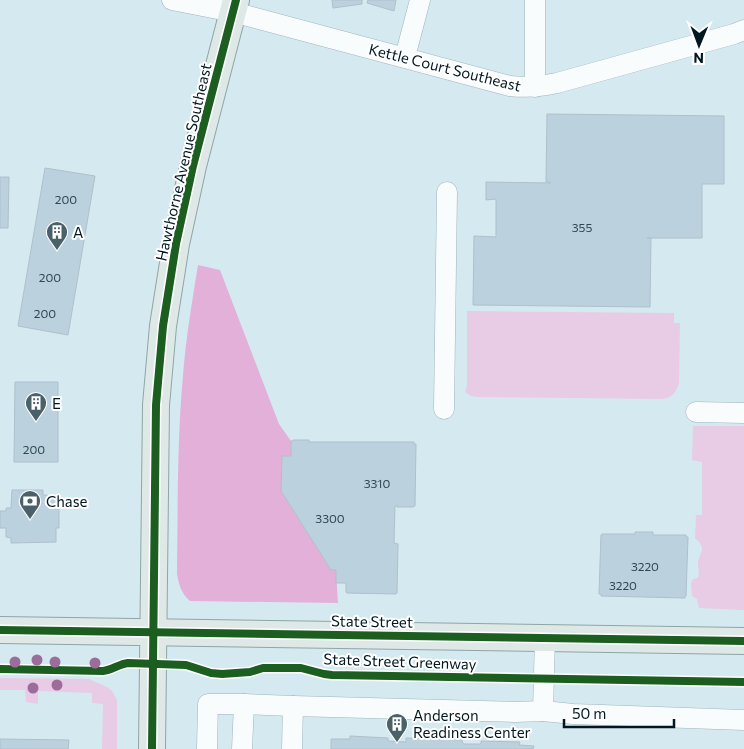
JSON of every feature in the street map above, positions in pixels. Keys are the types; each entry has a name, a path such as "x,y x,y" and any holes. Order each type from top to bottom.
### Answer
{"main road":[{"name":"Hawthorne Avenue Southeast","path":"152,749 156,405 163,326 176,244 193,166 234,6"},
{"name":"State Street","path":"0,630 744,641"}],"street":[{"name":"Kettle Court Southeast","path":"172,0 234,6 405,57 510,86 528,88 566,81 744,30"},
{"path":"405,57 420,0"},
{"path":"535,0 536,87"},
{"path":"444,409 447,192"},
{"path":"696,412 744,413"},
{"path":"544,711 545,638"},
{"path":"207,749 208,704 515,712 544,711 573,714 744,720"},
{"path":"242,749 244,704"},
{"path":"292,749 293,706"}],"shaded area":[{"path":"198,265 220,270 279,424 291,441 291,456 282,456 281,491 331,570 336,570 338,603 190,601 181,589 177,574 180,425 189,320"},
{"path":"467,311 674,313 674,323 680,323 678,387 671,396 661,399 471,396 465,392 467,386"},
{"path":"693,426 744,426 744,610 699,608 697,599 692,596 691,583 693,579 698,578 698,560 702,551 701,545 695,538 696,515 702,515 702,462 692,460"},
{"path":"0,678 89,679 107,687 112,691 117,700 117,749 102,749 103,704 92,703 92,693 38,691 38,704 26,702 25,690 0,690"}],"building":[{"path":"332,0 362,0 362,4 333,8"},
{"path":"368,0 396,0 394,11 367,3"},
{"path":"547,114 724,116 724,184 702,184 702,238 651,238 650,307 473,305 474,236 496,237 496,199 486,200 486,182 551,183 546,182"},
{"name":"A","path":"45,168 95,176 68,335 18,326"},
{"path":"0,177 9,177 8,228 0,228"},
{"name":"E","path":"15,382 58,382 58,462 14,462"},
{"path":"309,440 309,442 414,442 416,444 415,506 395,506 394,543 398,544 396,594 347,593 346,583 336,583 336,570 331,570 281,491 282,456 291,456 291,441"},
{"name":"Chase","path":"12,490 43,490 43,495 59,496 59,528 56,528 56,542 11,543 11,538 6,537 6,528 0,528 0,511 6,511 6,508 11,508"},
{"path":"635,532 653,532 653,535 686,535 688,537 685,598 601,596 599,594 601,535 635,534"},
{"name":"Anderson Readiness Center","path":"350,736 388,738 388,741 406,742 406,738 462,740 463,744 481,744 481,741 520,742 519,745 534,746 533,749 331,749 331,739 350,739"},
{"path":"0,739 69,740 68,749 0,749"}],"cycle path":[{"path":"152,749 156,405 163,326 176,244 193,166 236,0"},
{"path":"0,630 744,641"},
{"name":"State Street Greenway","path":"0,669 103,671 128,663 186,665 211,673 222,674 250,672 263,668 301,668 332,675 744,682"}],"place":[{"name":"A","path":"57,251"},
{"name":"E","path":"36,422"},
{"name":"Chase","path":"30,520"},
{"name":"Anderson Readiness Center","path":"397,743"}]}
